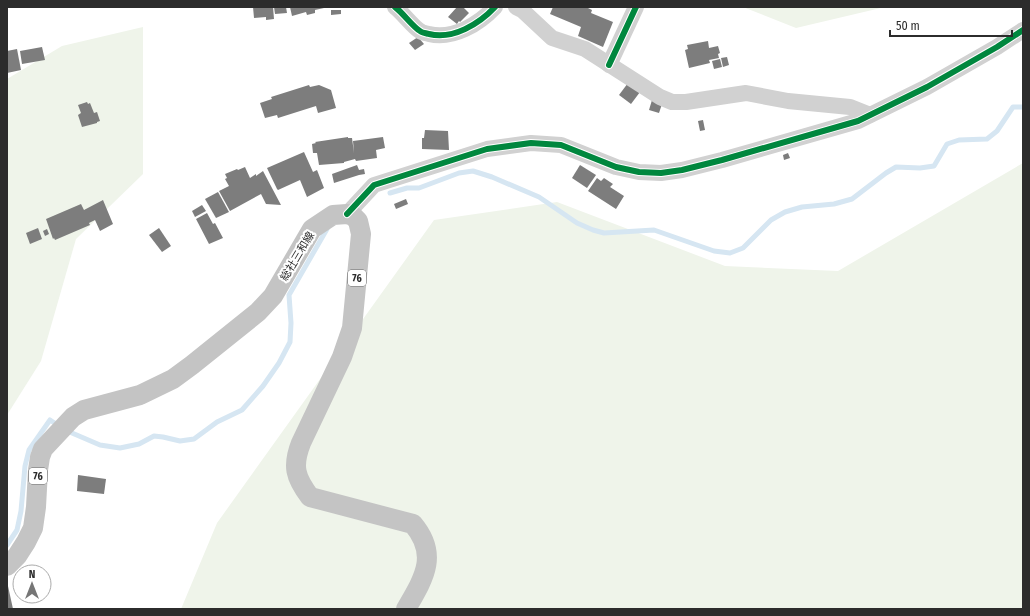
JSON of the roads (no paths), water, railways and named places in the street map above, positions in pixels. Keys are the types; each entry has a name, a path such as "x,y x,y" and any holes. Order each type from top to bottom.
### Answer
{"main road":[{"name":"総社三和線","path":"7,566 20,551 33,528 40,457 43,449 62,428 73,417 84,410 140,396 174,379 258,312 273,296 312,229 333,215 347,214"},
{"name":"76","path":"347,214 353,216 358,221 361,234 352,328 342,357 301,442 296,456 296,471 301,485 310,497 413,524 421,534 426,545 428,558 422,576 406,609"}],"street":[{"path":"395,7 420,32 432,35 447,35 464,30 487,16 495,7"},
{"path":"516,7 522,10 552,38 585,49 660,97 672,102 686,102 746,93 788,101 850,107 870,115"},
{"path":"609,65 636,7"},
{"path":"347,214 374,185 487,149 531,142 561,145 616,167 639,172 661,173 722,160 858,121 927,87 997,47 1023,30"}],"waterway":[{"path":"390,193 407,188 419,188 459,173 473,171 492,177 539,197 577,223 593,230 604,233 654,230 714,251 730,253 743,248 771,220 785,212 802,207 834,204 852,199 896,167 920,168 934,166 947,144 959,140 987,139 997,131 1013,107 1023,107"},
{"path":"65,430 100,445 120,448 139,444 154,436 180,441 194,439 217,422 242,410 263,386 279,363 290,342 291,323 289,295 327,229"},
{"path":"7,545 17,530 21,511 25,466 29,450 50,420 59,426"}]}
